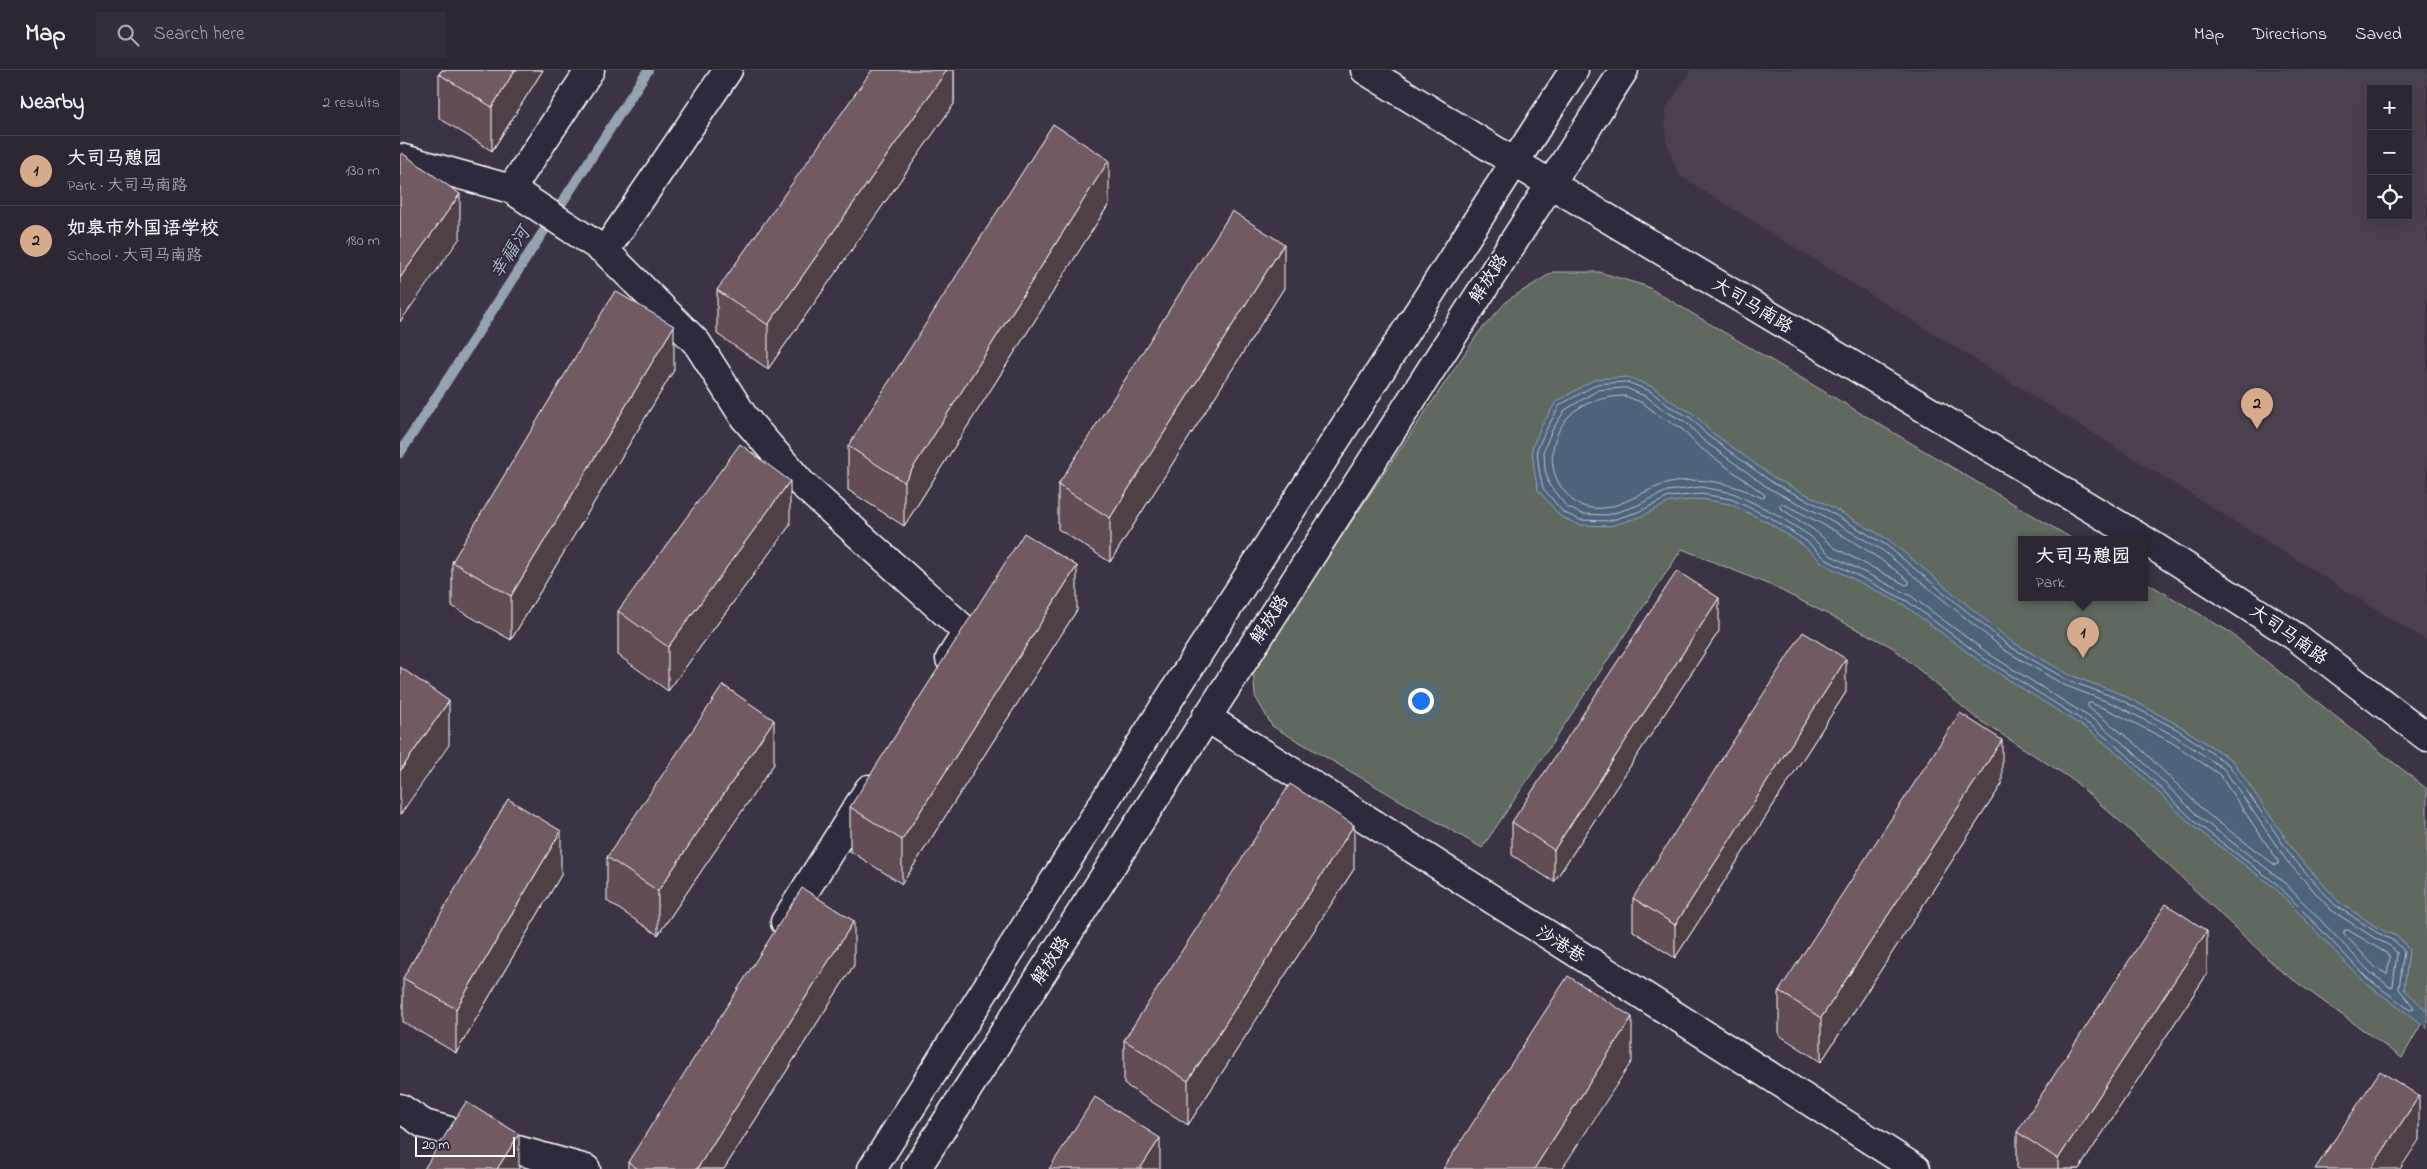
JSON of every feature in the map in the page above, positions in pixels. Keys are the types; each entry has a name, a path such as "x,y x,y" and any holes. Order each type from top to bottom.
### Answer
{"street":[{"path":"511,189 590,70"},
{"path":"605,251 728,70"},
{"name":"大司马南路","path":"1365,70 1514,162 2136,536"},
{"path":"872,1169 1178,685 1574,70"},
{"name":"解放路","path":"916,1169 1549,183 1624,70"},
{"path":"400,158 511,189 605,251 697,343 744,417 801,483 967,632 936,683"},
{"name":"大司马南路","path":"2148,543 2296,637 2427,737"},
{"name":"沙港巷","path":"1206,717 1916,1169"},
{"path":"772,943 883,766"},
{"path":"400,1108 424,1124 586,1169"}],"shaded area":[{"path":"1691,70 2427,70 2427,641 1679,175 1666,141 1665,110"}],"green space":[{"path":"1553,272 1599,272 1646,286 2068,536 2018,536 2018,601 2148,601 2148,583 2228,631 2427,789 2427,1014 2402,1058 2281,971 2152,850 2073,780 1976,718 1892,647 1772,586 1682,549 1482,848 1272,726 1255,696 1253,668 1479,332 1508,300"}],"water":[{"path":"1628,377 1653,387 1671,401 1694,414 1710,431 1776,479 1828,505 1889,540 2012,642 2070,675 2121,694 2180,726 2233,761 2296,854 2339,902 2378,928 2400,938 2409,950 2404,989 2427,1011 2427,1028 2364,982 2275,888 2193,826 2122,757 2090,731 1982,663 1904,605 1824,564 1803,545 1769,523 1730,504 1701,499 1670,502 1640,517 1610,526 1579,525 1560,516 1538,490 1532,448 1541,427 1556,402 1595,379"}],"building":[{"path":"442,70 515,70 492,107 439,74"},
{"path":"872,70 947,70 768,325 717,290"},
{"path":"1053,124 1109,160 904,482 848,446"},
{"path":"402,153 460,194 400,278 400,155"},
{"path":"1232,211 1284,244 1110,518 1058,485"},
{"path":"615,291 674,326 511,596 452,562"},
{"path":"740,444 790,481 668,647 618,611"},
{"path":"1024,533 1077,566 902,840 850,807"},
{"path":"1677,571 1719,598 1554,850 1512,822"},
{"path":"1803,632 1846,659 1675,925 1633,898"},
{"path":"400,667 449,701 400,771"},
{"path":"723,685 774,720 658,891 607,857"},
{"path":"1960,713 2002,740 1821,1018 1779,991"},
{"path":"1290,784 1354,825 1188,1081 1124,1040"},
{"path":"508,799 561,831 456,1009 403,978"},
{"path":"802,888 854,921 697,1169 638,1169 628,1162"},
{"path":"2166,904 2207,931 2058,1159 2017,1132"},
{"path":"1568,976 1632,1017 1534,1169 1443,1169"},
{"path":"2380,1071 2419,1096 2371,1169 2315,1169"},
{"path":"1095,1097 1160,1138 1140,1169 1049,1169"},
{"path":"466,1102 519,1134 497,1169 424,1169"}],"waterway":[{"name":"幸福河","path":"400,453 648,70"}],"place":[{"name":"如皋市外国语学校","path":"2257,429"},
{"name":"大司马憩园","path":"2083,658"}]}
